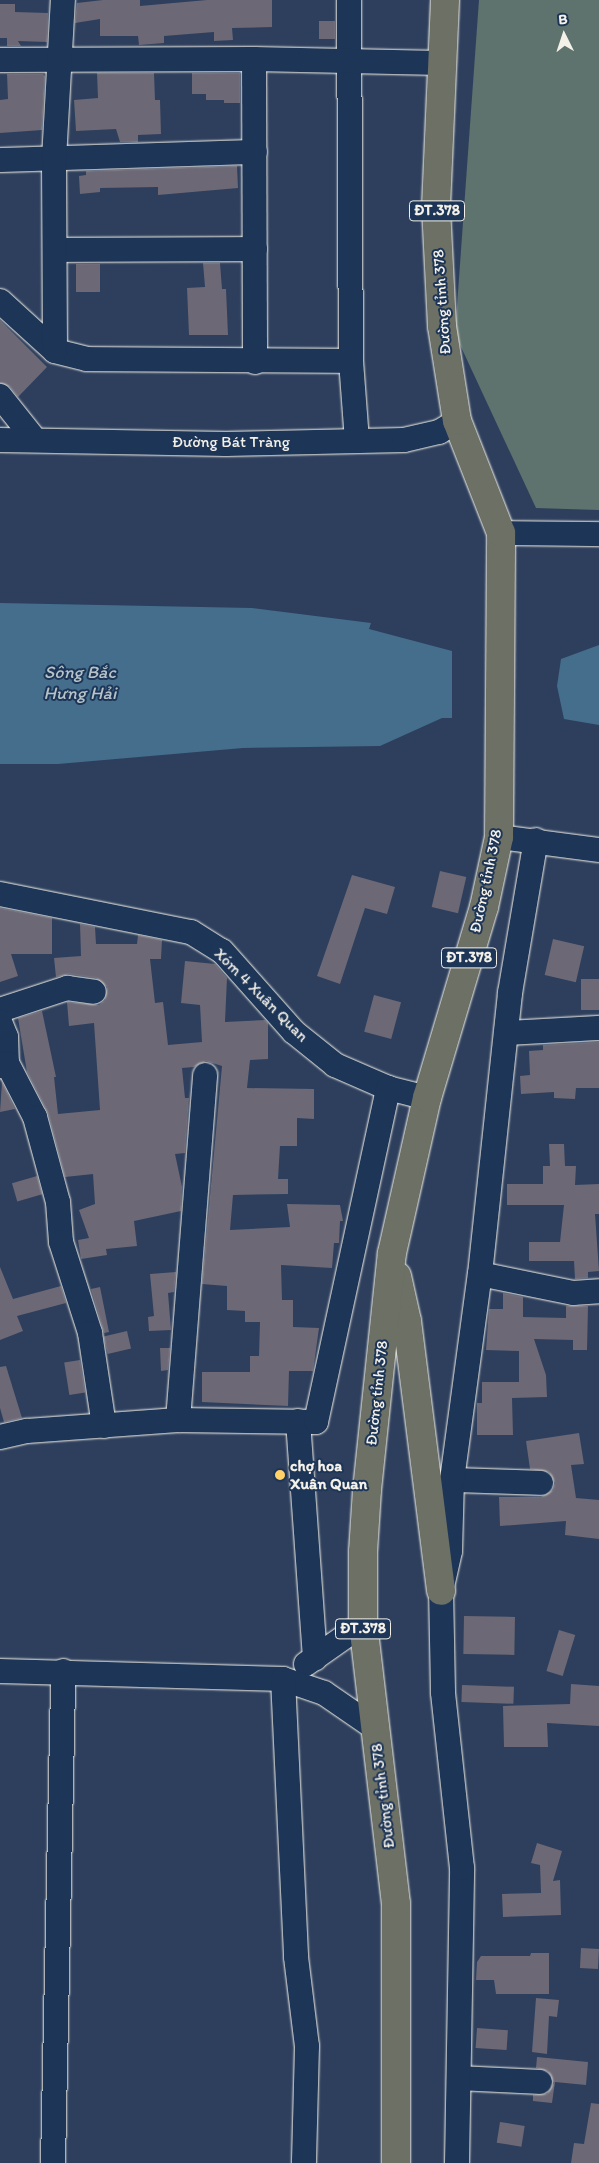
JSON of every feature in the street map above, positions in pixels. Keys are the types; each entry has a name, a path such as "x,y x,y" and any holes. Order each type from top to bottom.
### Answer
{"main road":[{"name":"Đường tỉnh 378","path":"396,2163 396,1904 363,1624 366,1499 392,1253 427,1098 484,907 499,826 502,565 500,533 457,421 442,326 436,207 440,63 445,0"},
{"path":"392,1253 407,1321 441,1591"}],"street":[{"path":"55,351 54,159 62,60 63,0"},
{"path":"349,0 351,361 357,441"},
{"path":"254,59 255,362"},
{"path":"0,60 349,59 440,63"},
{"path":"0,160 255,152"},
{"path":"55,250 255,249"},
{"path":"0,301 55,351 87,360 351,361"},
{"path":"0,396 35,440"},
{"name":"Đường Bát Tràng","path":"0,440 226,444 357,441 425,437 457,421"},
{"path":"500,533 599,534"},
{"path":"499,826 536,840 599,850"},
{"path":"457,2163 460,2078 462,1868 443,1692 441,1591 450,1551 452,1480 480,1274 506,1033 536,840"},
{"name":"Xóm 4 Xuân Quan","path":"0,894 191,932 222,952 294,1032 335,1065 388,1088 427,1098"},
{"path":"0,1010 67,988 94,992"},
{"path":"0,1022 6,1037 3,1065 35,1117 56,1192 61,1242 90,1333 104,1426"},
{"path":"506,1033 599,1028"},
{"path":"178,1420 205,1075"},
{"path":"0,1437 27,1431 178,1420 316,1422 388,1088"},
{"path":"480,1274 573,1292 599,1291"},
{"path":"298,1421 315,1658"},
{"path":"452,1480 541,1484"},
{"path":"283,1679 363,1624"},
{"path":"0,1671 283,1679 324,1693 375,1728"},
{"path":"53,2163 63,1672"},
{"path":"283,1679 296,1957 307,2046 304,2163"},
{"path":"460,2078 540,2082"}],"green space":[{"path":"479,0 599,0 599,510 536,508 455,334"}],"water":[{"name":"Sông Bắc Hưng Hải","path":"0,603 252,608 371,623 369,629 452,651 452,718 442,718 380,746 243,748 58,764 0,764"},
{"path":"599,645 599,725 564,719 557,686 561,659"}],"building":[{"path":"103,0 140,0 140,6 207,0 272,0 272,27 232,28 233,40 214,41 214,32 164,36 164,43 139,45 138,36 100,36 100,19 75,23 77,3"},
{"path":"0,4 15,4 15,12 48,13 47,42 18,41 21,46 7,46 7,38 0,38"},
{"path":"319,21 335,21 335,39 319,39"},
{"path":"97,73 154,73 155,100 160,100 161,134 138,135 138,142 120,142 116,129 76,131 74,100 98,98"},
{"path":"192,73 240,73 240,103 224,103 224,100 206,100 206,94 192,94"},
{"path":"7,74 43,74 45,76 42,130 0,133 0,100 8,99"},
{"path":"237,166 238,188 158,195 158,187 100,188 100,192 80,194 79,176 86,175 86,171"},
{"path":"203,263 220,263 222,289 226,289 228,335 189,335 187,288 205,287"},
{"path":"76,264 100,264 100,292 76,292"},
{"path":"0,320 47,367 18,397 10,387 0,383"},
{"path":"440,871 466,877 458,913 432,907"},
{"path":"352,875 395,887 387,914 365,908 340,984 317,976"},
{"path":"0,908 52,918 52,954 11,954 18,976 0,982"},
{"path":"80,924 95,927 96,944 137,944 138,935 162,940 161,959 150,959 155,1003 163,1002 168,1045 202,1042 200,1005 181,1003 185,961 215,964 227,978 225,1022 265,1020 268,1023 268,1059 250,1060 247,1088 314,1089 314,1119 297,1118 297,1146 280,1146 278,1179 288,1179 288,1194 233,1195 230,1230 290,1227 287,1204 340,1205 343,1221 340,1221 339,1243 334,1243 332,1268 281,1265 282,1300 293,1300 293,1327 319,1328 313,1371 289,1371 288,1406 202,1402 202,1372 250,1372 250,1356 259,1356 260,1322 245,1322 245,1311 227,1310 227,1286 202,1284 222,1066 206,1061 194,1067 182,1068 185,1098 189,1098 185,1153 175,1154 182,1187 181,1211 134,1221 137,1246 106,1249 107,1255 81,1259 78,1240 89,1238 79,1210 95,1204 93,1174 65,1177 48,1113 27,1072 18,1018 42,1011 56,1077 54,1077 58,1114 100,1110 94,1023 69,1026 67,1002 99,1005 105,1000 107,987 96,978 69,974 56,977 54,958 81,956"},
{"path":"553,939 584,946 576,982 545,975"},
{"path":"581,979 599,979 599,1010 581,1010"},
{"path":"374,995 401,1002 391,1039 364,1032"},
{"path":"599,1042 599,1088 576,1088 575,1099 554,1098 554,1092 521,1094 520,1076 530,1075 529,1051 543,1050 543,1045"},
{"path":"2,1082 15,1109 0,1112"},
{"path":"549,1144 564,1144 565,1166 576,1166 575,1185 599,1184 599,1214 595,1214 599,1271 588,1272 588,1278 575,1279 574,1261 529,1261 529,1242 560,1242 564,1205 507,1205 507,1184 543,1184 543,1166 550,1166"},
{"path":"37,1176 42,1194 17,1201 12,1183"},
{"path":"0,1267 13,1299 61,1286 66,1303 17,1316 23,1331 0,1340"},
{"path":"176,1272 174,1292 168,1293 171,1330 149,1331 148,1317 154,1316 150,1274"},
{"path":"100,1287 109,1332 104,1333 91,1289"},
{"path":"503,1293 523,1297 523,1317 566,1318 566,1306 588,1306 587,1350 573,1350 573,1340 534,1339 546,1375 547,1397 512,1398 513,1435 477,1435 477,1403 482,1403 482,1382 519,1382 519,1351 486,1350 489,1309 503,1309"},
{"path":"127,1331 131,1349 108,1354 104,1336"},
{"path":"160,1348 170,1348 168,1370 161,1371"},
{"path":"80,1360 85,1393 69,1395 64,1363"},
{"path":"6,1366 22,1418 4,1422 0,1408 0,1367"},
{"path":"579,1433 584,1464 571,1465 576,1498 599,1500 599,1539 565,1535 566,1521 500,1526 499,1497 541,1497 553,1490 555,1483 549,1472 530,1469 526,1441"},
{"path":"464,1616 515,1617 514,1655 463,1654"},
{"path":"559,1630 575,1635 563,1676 546,1671"},
{"path":"571,1684 599,1686 599,1726 547,1723 548,1747 504,1747 503,1706 570,1704"},
{"path":"462,1685 514,1687 513,1704 461,1702"},
{"path":"537,1843 562,1851 553,1881 560,1880 561,1915 503,1917 502,1894 541,1893 540,1865 531,1863"},
{"path":"581,1948 599,1949 598,1969 580,1968"},
{"path":"531,1953 549,1953 549,1994 496,1994 494,1980 476,1980 477,1962 481,1956 530,1956"},
{"path":"536,1998 559,2000 557,2017 549,2016 547,2054 532,2052"},
{"path":"477,2028 508,2030 507,2050 476,2048"},
{"path":"537,2057 588,2062 586,2085 555,2082 552,2103 533,2101 533,2095 547,2094 554,2083 548,2071 536,2068"},
{"path":"591,2103 599,2104 599,2163 571,2163 574,2143 584,2144"},
{"path":"500,2122 525,2126 521,2147 497,2143"}],"place":[{"name":"chợ hoa Xuân Quan","path":"280,1475"}]}
